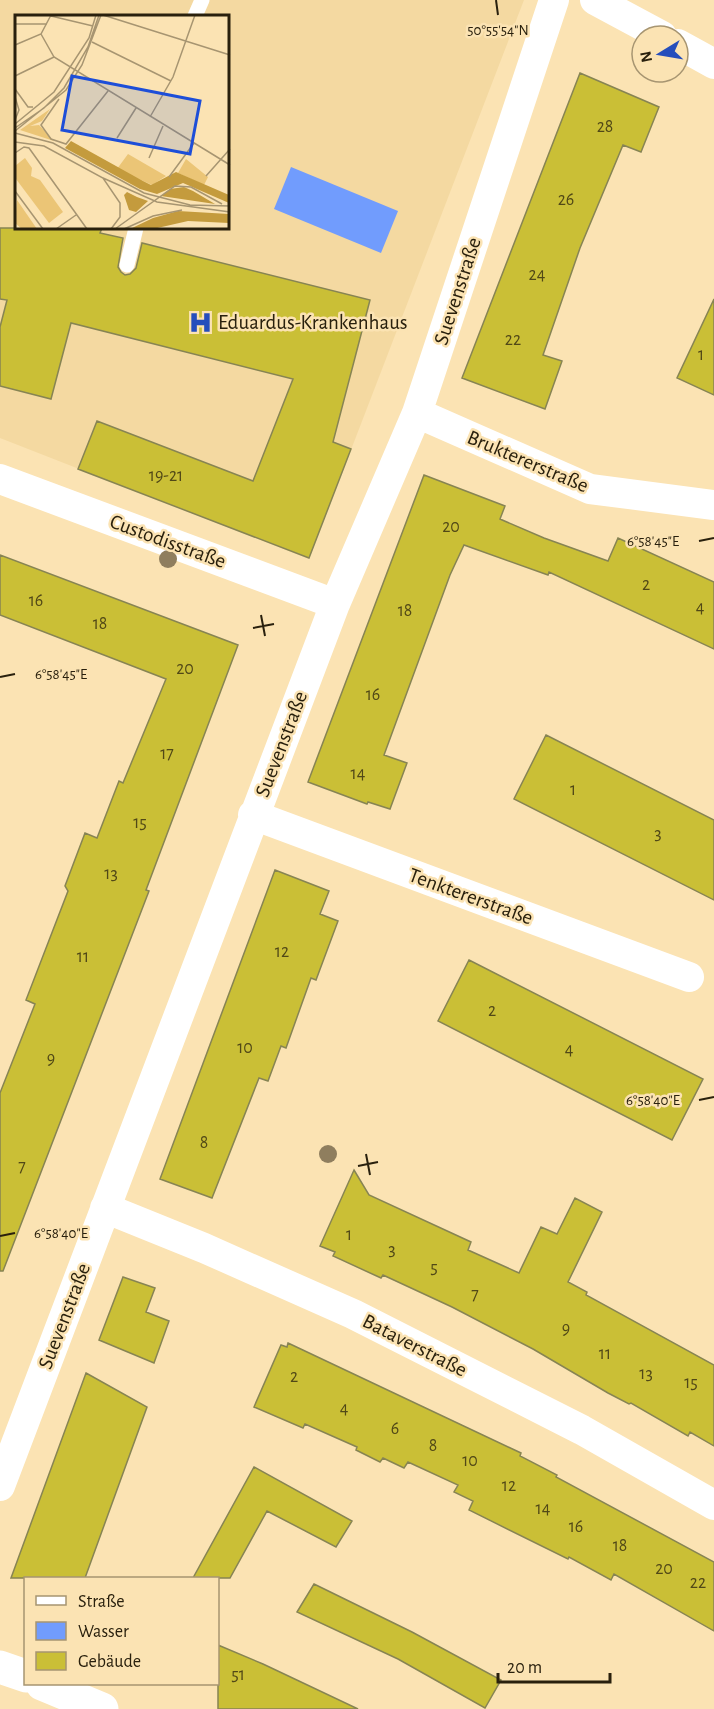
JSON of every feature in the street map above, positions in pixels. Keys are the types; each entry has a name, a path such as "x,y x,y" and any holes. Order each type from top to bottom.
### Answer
{"main road":[{"path":"0,1667 24,1676"},
{"path":"47,1685 102,1709"}],"street":[{"name":"Suevenstraße","path":"0,1486 335,604 417,413 554,0"},
{"path":"596,0 640,24"},
{"path":"690,51 714,64"},
{"name":"Bruktererstraße","path":"417,413 590,489 714,505"},
{"name":"Custodisstraße","path":"0,479 335,604"},
{"name":"Tenktererstraße","path":"253,816 689,977"},
{"name":"Bataverstraße","path":"105,1208 204,1248 353,1314 582,1430 714,1505"}],"lane":[{"path":"195,15 202,0"},
{"path":"127,266 136,230"}],"shaded area":[{"name":"Eduardus-Krankenhaus","path":"0,0 524,0 309,559 0,438"}],"water":[{"path":"291,167 398,211 381,253 274,209"}],"building":[{"path":"580,73 659,107 641,152 623,145 580,248 543,355 562,361 545,409 462,378"},
{"path":"0,228 15,228 15,230 101,230 100,233 123,238 118,267 125,275 130,274 136,268 142,243 370,300 333,442 351,449 309,558 78,469 97,421 253,481 293,379 71,323 51,399 0,386 0,327 7,300 0,299"},
{"path":"714,299 714,395 677,378"},
{"path":"424,475 505,506 500,519 544,538 608,561 618,538 714,582 714,649 549,572 548,575 464,545 450,575 384,755 407,763 390,809 368,802 367,804 308,782"},
{"path":"0,555 238,645 146,890 149,891 3,1271 0,1271 0,1093 35,1004 26,1000 68,891 65,886 85,833 97,838 119,781 123,783 166,679 0,615"},
{"path":"546,735 714,820 714,900 514,799"},
{"path":"275,870 329,891 320,914 338,921 316,980 311,978 286,1048 281,1046 268,1081 259,1078 212,1198 160,1179"},
{"path":"469,960 703,1079 672,1140 438,1021"},
{"path":"354,1170 369,1195 471,1242 468,1250 519,1273 541,1227 557,1234 575,1198 602,1212 568,1282 587,1292 586,1295 714,1365 714,1446 690,1432 688,1436 533,1349 452,1307 383,1275 381,1278 333,1256 335,1252 320,1246"},
{"path":"123,1277 155,1288 146,1312 169,1321 154,1363 99,1340"},
{"path":"288,1343 521,1453 520,1456 557,1475 556,1477 714,1562 714,1631 614,1574 611,1580 569,1557 568,1559 469,1510 473,1501 454,1492 458,1485 408,1462 404,1468 383,1458 380,1462 356,1450 357,1447 305,1424 303,1428 254,1407 281,1345 287,1347"},
{"path":"86,1373 147,1407 85,1577 11,1578"},
{"path":"254,1467 352,1521 336,1547 267,1511 230,1578 194,1577"},
{"path":"314,1584 412,1632 501,1680 485,1708 398,1659 297,1612"},
{"path":"219,1645 358,1709 218,1709"}],"place":[{"name":"Eduardus-Krankenhaus","path":"200,322"}]}
